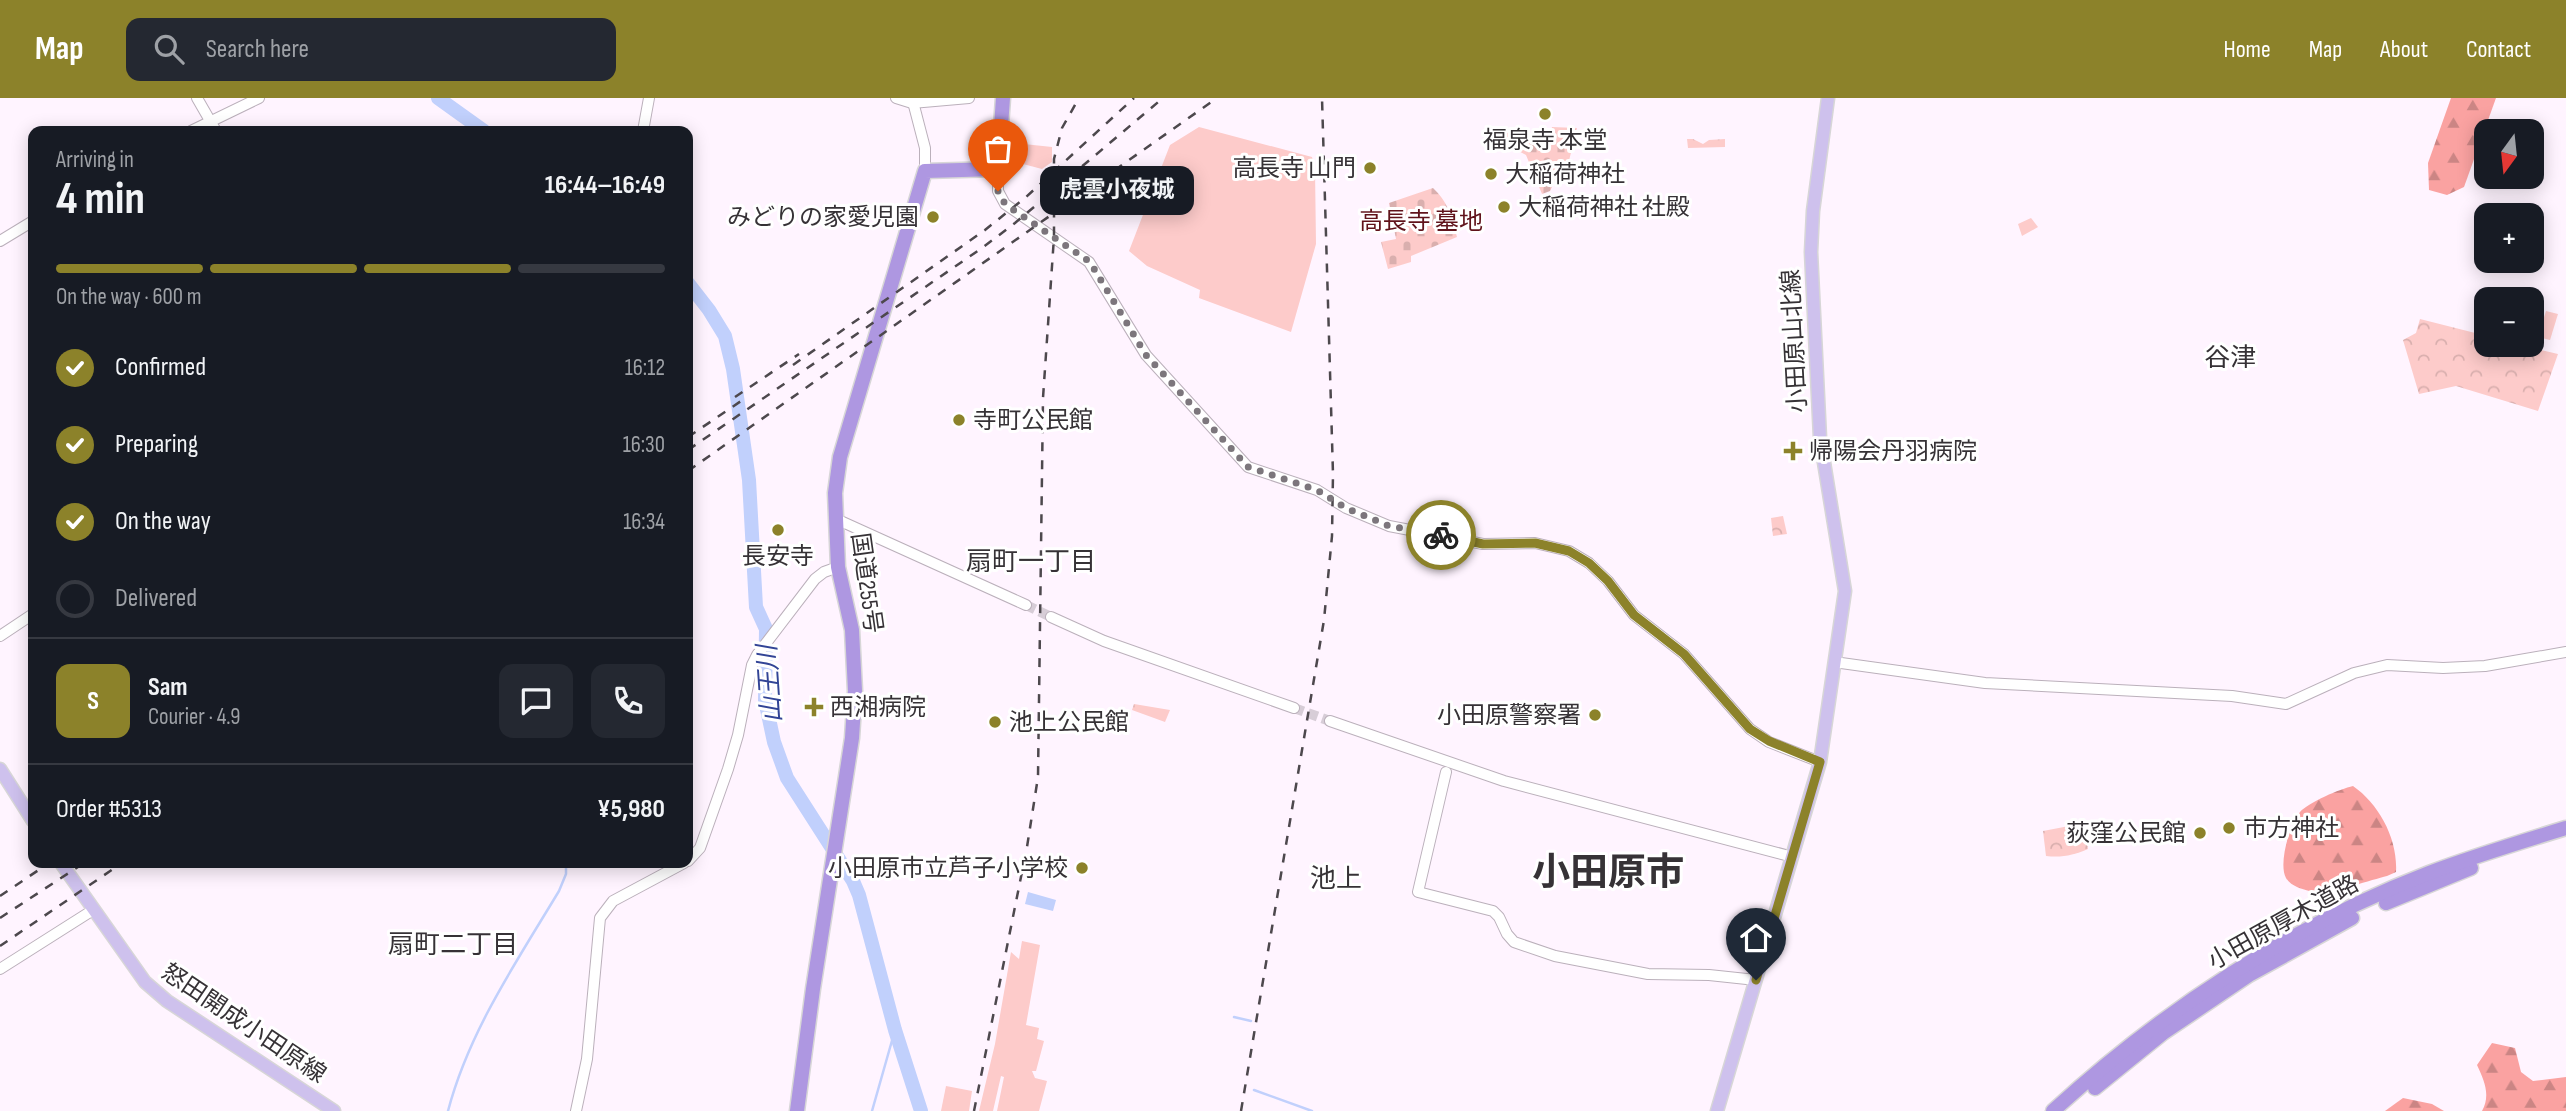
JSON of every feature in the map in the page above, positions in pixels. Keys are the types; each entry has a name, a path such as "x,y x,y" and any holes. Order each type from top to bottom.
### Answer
{"highway":[{"path":"925,171 998,169 1003,98"},
{"name":"国道255号","path":"797,1111 852,738 855,691 852,629 838,567 835,493 841,457 925,171"},
{"name":"小田原厚木道路","path":"2053,1111 2159,1023 2242,967 2290,940 2338,914 2428,873 2566,828"},
{"name":"小田原厚木道路","path":"2067,1111 2163,1033 2249,975 2347,920 2431,883 2505,856 2566,838"}],"main road":[{"name":"小田原山北線","path":"1717,1111 1820,762 1844,591 1820,438 1811,252 1813,211 1828,98"},
{"path":"0,769 28,813"},
{"name":"怒田開成小田原線","path":"64,868 145,982 167,1001 334,1111"}],"street":[{"path":"197,98 214,126"},
{"path":"200,126 259,98"},
{"path":"644,126 649,98"},
{"path":"896,98 969,98"},
{"path":"912,100 925,148 925,171"},
{"path":"998,169 998,191 1005,204 1090,262 1146,355 1248,467 1317,490 1346,508 1389,526 1483,544 1535,543 1569,551 1589,563 1608,581 1634,615 1684,654 1750,729 1769,741 1820,762"},
{"path":"0,241 28,224"},
{"path":"836,519 1026,605"},
{"path":"693,855 700,848 728,769 752,665 815,579 838,567"},
{"path":"0,636 28,617"},
{"path":"1051,617 1104,641 1294,708"},
{"path":"1834,662 1985,683 2232,696 2286,704 2354,673 2387,665 2443,668 2485,666 2566,652"},
{"path":"1330,721 1515,784 1793,856"},
{"path":"1446,772 1418,892 1493,911 1499,916 1514,942 1555,956 1648,974 1709,975 1756,980"},
{"path":"576,1111 587,1059 600,918 613,901 675,868"},
{"path":"0,970 93,910"}],"green space":[{"path":"2451,98 2496,98 2488,119 2474,119 2474,159 2464,187 2447,195 2429,190 2428,163"},
{"path":"1199,127 1312,157 1315,169 1316,244 1291,332 1199,298 1200,290 1147,266 1129,251 1170,145"},
{"path":"1552,127 1577,128 1566,173 1555,181 1550,191 1542,194 1526,155 1507,145 1491,146 1485,134 1507,129 1510,139 1548,144"},
{"path":"1687,139 1703,144 1709,140 1725,139 1725,147 1688,148"},
{"path":"1024,144 1052,147 1052,162 1042,169 1023,164"},
{"name":"高長寺 墓地","path":"1433,188 1449,210 1457,237 1411,256 1411,262 1388,269 1381,242 1396,239 1389,203"},
{"path":"2031,218 2038,227 2022,236 2018,224"},
{"path":"2546,311 2558,314 2550,340 2544,338"},
{"path":"2420,319 2474,333 2474,357 2544,357 2544,351 2558,354 2538,411 2456,386 2419,394 2403,340 2416,333"},
{"path":"1783,516 1787,534 1773,536 1771,518"},
{"path":"1134,704 1170,710 1165,722 1132,710"},
{"path":"2353,786 2371,802 2385,823 2394,847 2396,872 2329,891 2314,892 2295,886 2286,878 2283,863 2286,844 2296,817 2317,800"},
{"path":"2085,823 2088,849 2068,856 2046,856 2043,831"},
{"path":"1022,941 1040,945 1026,1025 1039,1028 1037,1039 1044,1041 1036,1071 1032,1071 1035,1078 1047,1081 1039,1111 997,1111 1004,1077 1001,1076 993,1111 979,1111 995,1044 1011,952 1019,959"},
{"path":"2492,1043 2515,1048 2521,1072 2533,1081 2566,1077 2566,1111 2482,1111 2486,1093 2477,1065"},
{"path":"946,1086 972,1091 969,1111 941,1111"},
{"path":"2403,1098 2432,1104 2444,1111 2385,1111"}],"water":[{"path":"1028,892 1056,900 1053,911 1025,904"}],"waterway":[{"name":"山王川","path":"438,98 477,126"},
{"name":"山王川","path":"693,289 725,336 733,369 749,480 756,607 766,629 765,700 774,742 787,778 853,881 859,895 895,1030 921,1111"},
{"path":"448,1111 457,1081 481,1025 559,891 566,868"},
{"path":"1234,1017 1251,1021"},
{"path":"872,1111 895,1030"},
{"path":"1254,1090 1312,1111"}],"tunnel":[{"path":"1026,605 1051,617"},
{"path":"1294,708 1330,721"}],"railway":[{"path":"974,1111 1027,847 1038,777 1043,398 1054,237 1054,159 1062,128 1079,98"},
{"path":"793,365 985,230 1026,197 1134,98"},
{"path":"693,447 982,248 1163,98"},
{"path":"693,467 1217,98"},
{"path":"1241,1111 1324,620 1332,536 1333,474 1322,98"},
{"path":"735,397 799,354"},
{"path":"693,434 747,397"},
{"path":"0,896 42,868"},
{"path":"0,918 76,868"},
{"path":"0,946 115,868"}],"way so far":[{"path":"998,191 1005,204 1090,262 1146,355 1248,467 1317,490 1346,508 1389,526 1441,535"}],"place":[{"name":"福泉寺 本堂","path":"1545,114"},
{"name":"高長寺 山門","path":"1370,168"},
{"name":"大稲荷神社","path":"1491,174"},
{"name":"虎雲小夜城","path":"998,191"},
{"name":"大稲荷神社 社殿","path":"1504,207"},
{"name":"みどりの家愛児園","path":"933,217"},
{"name":"寺町公民館","path":"959,420"},
{"name":"帰陽会丹羽病院","path":"1793,451"},
{"name":"長安寺","path":"778,530"},
{"name":"西湘病院","path":"814,707"},
{"name":"小田原警察署","path":"1595,715"},
{"name":"池上公民館","path":"995,722"},
{"name":"市方神社","path":"2229,828"},
{"name":"荻窪公民館","path":"2200,833"},
{"name":"小田原市立芦子小学校","path":"1082,868"}],"district":[{"name":"谷津","path":"2230,357"},
{"name":"扇町一丁目","path":"1031,561"},
{"name":"小田原市","path":"1608,872"},
{"name":"池上","path":"1336,878"},
{"name":"扇町二丁目","path":"453,944"}],"route":[{"path":"1441,535 1483,544 1535,543 1569,551 1589,563 1608,581 1634,615 1684,654 1750,729 1793,753 1820,762 1756,980"}]}
